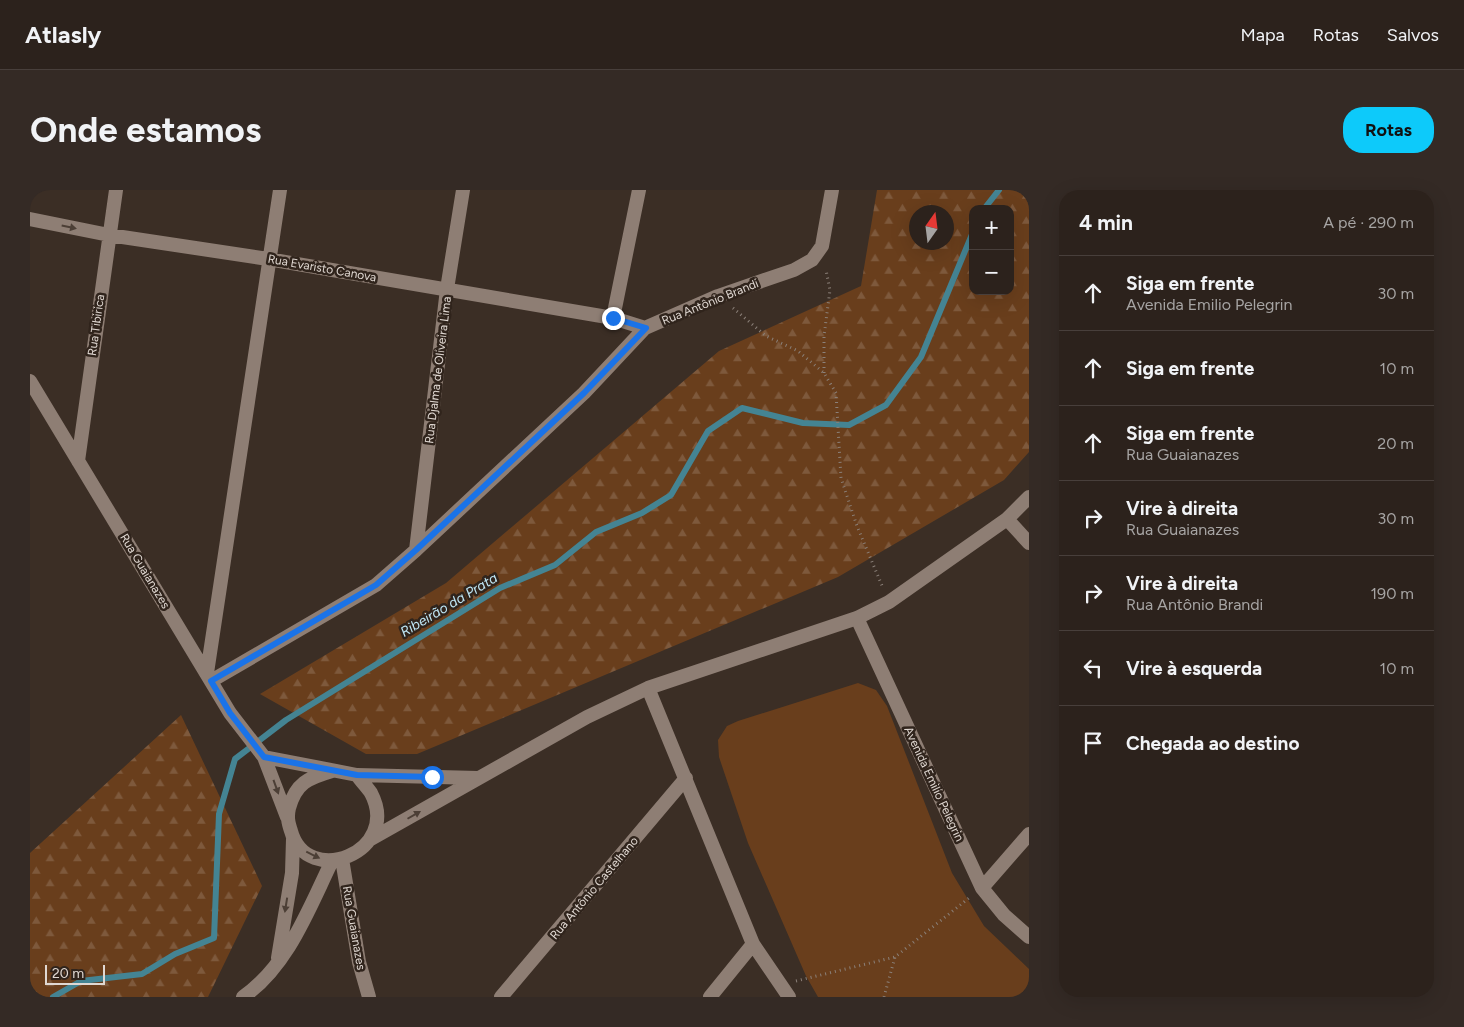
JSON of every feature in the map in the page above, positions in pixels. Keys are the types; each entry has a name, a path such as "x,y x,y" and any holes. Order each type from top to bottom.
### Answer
{"street":[{"name":"Rua Tibirica","path":"78,461 116,190"},
{"path":"209,677 268,258 280,190"},
{"name":"Rua Djalma de Oliveira Lima","path":"416,550 447,290 463,190"},
{"path":"613,318 638,190"},
{"path":"822,246 832,190"},
{"name":"Rua Evaristo Canova","path":"30,219 109,234 268,258 613,318 646,328"},
{"name":"Rua Antônio Brandi","path":"209,677 376,585 584,393 646,328 718,296 794,270 812,260 822,246"},
{"name":"Rua Guaianazes","path":"30,381 230,713 261,753 287,817"},
{"path":"293,839 310,856 337,860 355,855 371,839 587,716 648,688 857,618 889,602 1007,519 1029,497"},
{"path":"1007,519 1029,543"},
{"name":"Avenida Emilio Pelegrin","path":"857,618 982,888 1004,915 1029,937"},
{"path":"648,688 753,944 779,985 789,997"},
{"path":"261,753 332,771 357,775 478,778"},
{"path":"277,963 292,873 293,839 287,817 293,794 309,778 332,771"},
{"path":"357,775 371,794 377,816 371,839"},
{"name":"Rua Antônio Castelhano","path":"501,997 686,778"},
{"path":"982,888 1029,834"},
{"path":"243,997 277,963 337,860"},
{"name":"Rua Guaianazes","path":"337,860 369,997"},
{"path":"710,997 753,944"}],"path":[{"path":"822,246 830,290 824,336 824,373"},
{"path":"718,296 766,336 798,351 824,373 836,394 841,478 857,526 889,602"},
{"path":"779,985 895,956 982,888"},
{"path":"884,997 895,956"}],"green space":[{"path":"877,190 1029,190 1029,452 1004,480 838,577 417,754 366,754 260,694 446,583 719,351 861,286"},
{"path":"858,683 876,690 887,706 952,873 984,926 1029,969 1029,997 818,997 806,976 748,843 719,757 718,740 727,726 738,721"},
{"path":"181,715 262,886 208,997 30,997 30,853"}],"waterway":[{"name":"Ribeirão da Prata","path":"987,205 999,190"},
{"name":"Ribeirão da Prata","path":"53,997 81,981 142,974 175,954 214,938 219,814 235,759 286,720 500,588 555,565 596,532 642,513 671,495 708,431 742,408 803,423 849,425 886,405 921,357 969,242"}],"route":[{"path":"432,777 357,775 264,757 230,713 211,681 376,585 416,550 584,393 646,328 613,318"}]}
